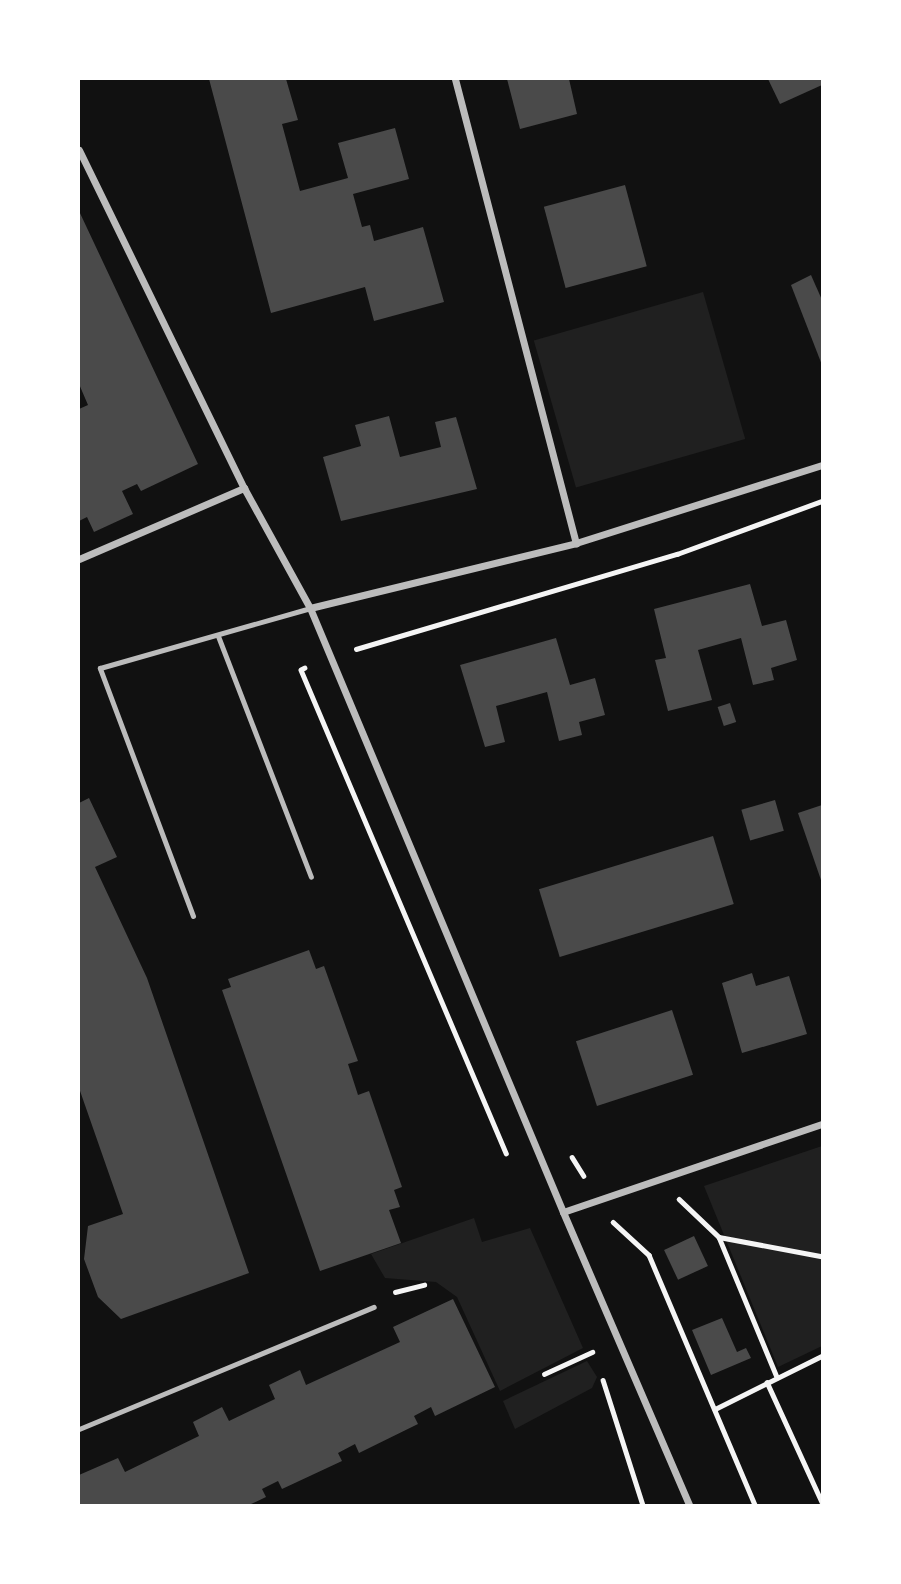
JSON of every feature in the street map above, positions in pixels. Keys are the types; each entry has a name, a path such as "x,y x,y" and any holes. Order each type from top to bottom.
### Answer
{"street":[{"path":"455,79 576,543"},
{"path":"79,150 244,488 310,608 689,1505"},
{"path":"310,608 576,543 822,465"},
{"path":"79,559 244,488"},
{"path":"563,1212 822,1124"}],"lane":[{"path":"193,916 100,668 310,608"},
{"path":"218,636 311,877"},
{"path":"79,1429 374,1307"}],"path":[{"path":"355,664 349,651 677,554 822,501"},
{"path":"331,656 301,670 511,1166"},
{"path":"565,1146 620,1232 649,1255 755,1505"},
{"path":"667,1175 675,1195 719,1237 777,1377"},
{"path":"719,1237 822,1256"},
{"path":"388,1294 424,1285"},
{"path":"587,1339 643,1505"},
{"path":"544,1374 592,1352"},
{"path":"715,1409 822,1356"},
{"path":"767,1382 822,1502"}],"shaded area":[{"path":"703,292 745,439 576,488 534,341"},
{"path":"822,1146 822,1346 778,1367 704,1186"},
{"path":"474,1218 482,1242 530,1228 583,1348 500,1391 457,1297 436,1282 385,1278 371,1254"},
{"path":"587,1361 597,1377 592,1388 515,1429 503,1401"}],"building":[{"path":"209,79 286,79 298,120 282,124 300,191 348,178 338,143 395,128 409,179 353,194 362,227 370,225 374,241 423,227 444,302 374,321 365,287 271,313"},
{"path":"507,79 569,79 577,114 520,129"},
{"path":"768,79 822,79 822,85 780,104"},
{"path":"625,185 647,266 566,288 544,207"},
{"path":"79,211 198,464 141,491 137,484 122,491 133,514 94,532 87,517 79,521 79,409 88,405 79,384"},
{"path":"811,275 822,300 822,365 791,285"},
{"path":"389,416 400,457 441,447 435,422 456,417 477,489 341,521 323,457 361,446 355,425"},
{"path":"750,584 762,626 786,620 797,660 771,668 774,680 753,685 741,638 698,650 712,700 668,711 655,660 666,658 654,609"},
{"path":"556,638 570,685 595,678 605,715 579,722 582,735 559,741 547,692 496,706 505,742 485,747 460,665"},
{"path":"730,703 736,722 724,726 718,707"},
{"path":"89,798 117,857 95,867 147,978 249,1273 121,1319 98,1297 84,1259 88,1226 123,1214 79,1088 79,803"},
{"path":"775,800 784,831 750,840 741,810"},
{"path":"822,805 822,883 798,813"},
{"path":"713,836 734,904 560,957 539,889"},
{"path":"309,950 316,969 324,966 358,1061 348,1064 358,1095 369,1091 402,1187 394,1190 400,1207 389,1210 401,1243 320,1271 222,990 231,987 228,979"},
{"path":"752,973 756,986 789,976 807,1034 742,1053 722,983"},
{"path":"672,1010 693,1075 597,1106 576,1041"},
{"path":"694,1236 708,1266 678,1280 664,1250"},
{"path":"453,1299 495,1387 435,1416 431,1407 414,1416 418,1424 359,1453 355,1444 338,1453 342,1461 282,1489 278,1481 262,1489 266,1497 249,1505 79,1505 79,1475 118,1458 125,1472 199,1436 193,1422 222,1407 229,1421 275,1399 269,1385 300,1370 306,1385 400,1342 393,1327"},
{"path":"722,1318 737,1352 746,1348 751,1358 711,1375 692,1330"}]}
